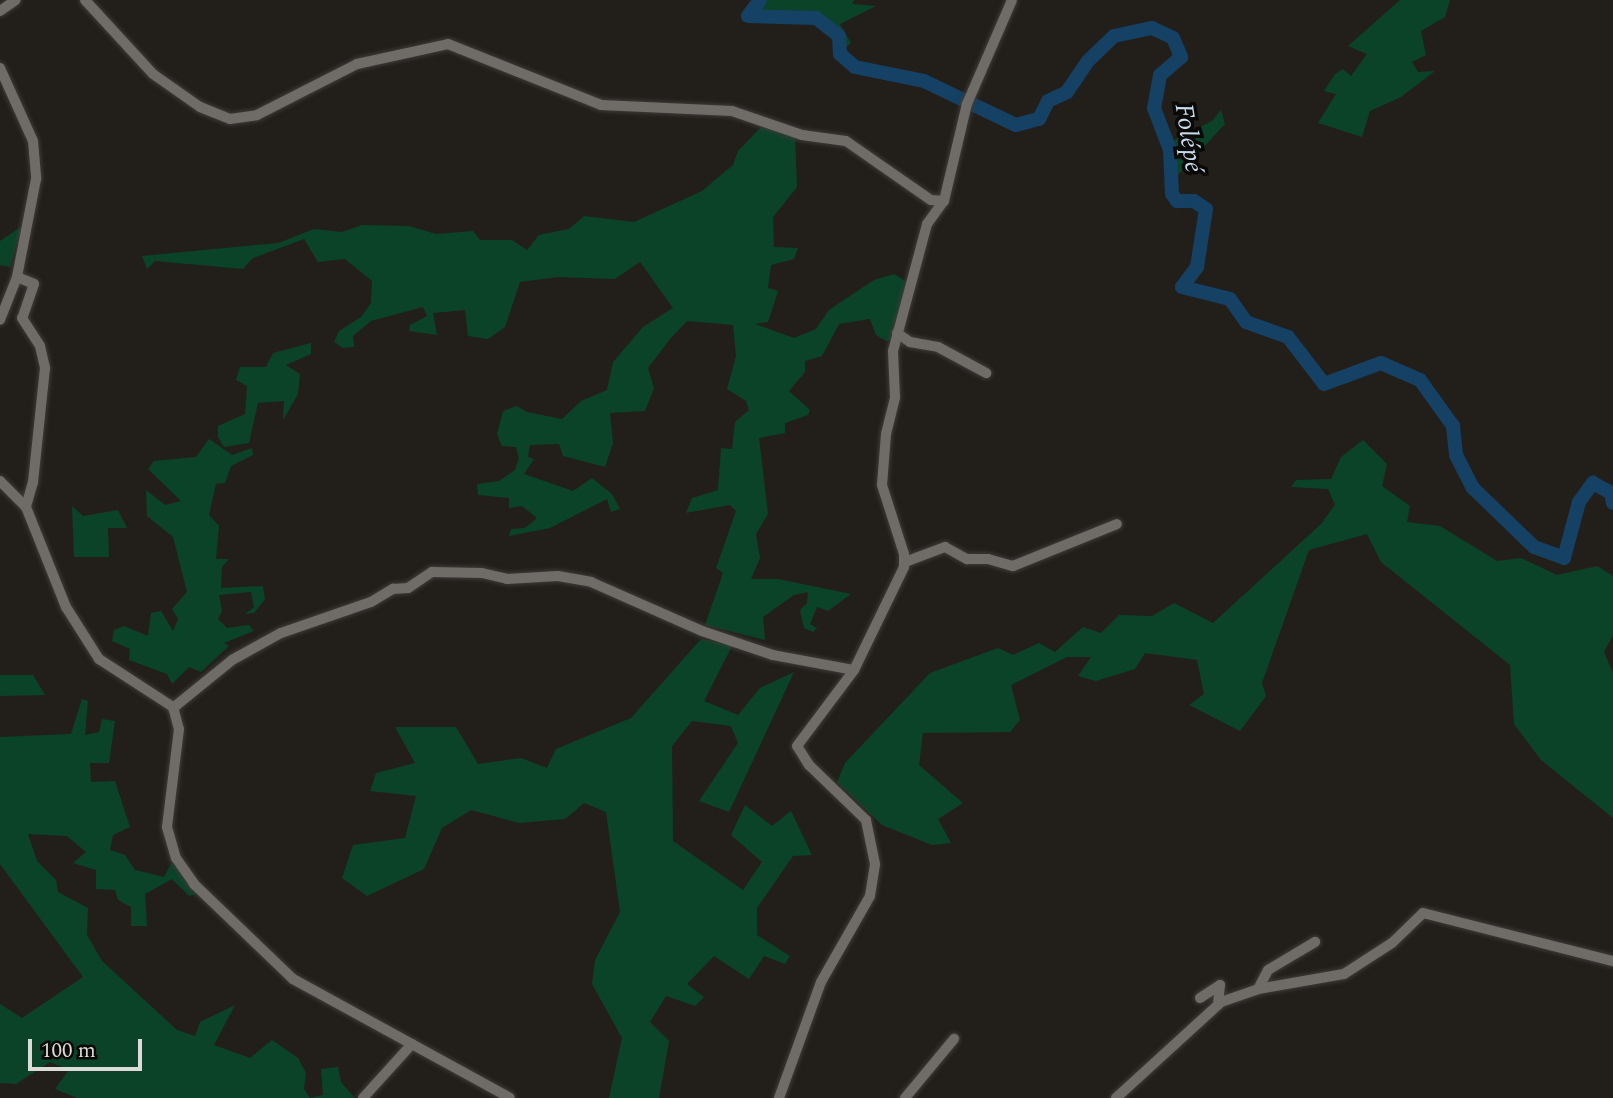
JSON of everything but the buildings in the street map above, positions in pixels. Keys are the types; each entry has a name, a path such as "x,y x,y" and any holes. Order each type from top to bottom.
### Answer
{"street":[{"path":"0,11 16,0"},
{"path":"85,0 153,74 200,107 230,119 257,115 357,64 448,44 601,105 732,111 802,135 846,141 931,200 944,201"},
{"path":"779,1098 821,982 873,888 873,840 866,820 809,765 797,746 854,670 905,562 882,485 886,434 894,405 897,333 927,224 944,201 968,100 1012,0"},
{"path":"0,68 33,141 34,206 17,277 0,320"},
{"path":"17,277 34,284 22,318 40,346 45,368 33,482 26,507"},
{"path":"897,333 911,342 939,347 986,373"},
{"path":"0,481 26,507 66,607 99,659 160,694 173,708 179,729 167,827 182,869 293,979 510,1098"},
{"path":"905,562 945,547 967,559 988,559 1013,566 1117,524"},
{"path":"173,708 232,660 281,633 371,602 393,589 408,588 432,572 482,573 507,579 558,576 591,582 702,631 773,654 854,670"},
{"path":"1116,1098 1218,1004 1258,989 1344,975 1429,912 1526,942 1613,961"},
{"path":"1258,989 1268,970 1315,942"},
{"path":"1200,998 1215,984 1220,985 1218,1004"},
{"path":"1185,1015 1198,1021"},
{"path":"905,1098 954,1040"},
{"path":"363,1098 412,1044"}],"green space":[{"path":"760,0 854,0 852,4 876,6 840,24 851,43 844,49 834,28 819,14 775,13 760,19 755,14"},
{"path":"1400,0 1450,0 1445,17 1421,31 1426,55 1412,62 1418,72 1435,71 1401,97 1370,111 1362,137 1318,123 1336,94 1324,91 1335,74 1343,69 1351,76 1367,54 1348,46"},
{"path":"1221,110 1225,124 1176,177 1174,140 1212,121"},
{"path":"766,122 795,133 797,187 773,217 774,247 798,248 794,259 771,265 768,288 778,291 768,322 755,324 794,338 816,329 829,310 874,280 894,274 907,282 901,338 886,341 876,335 870,319 839,324 822,356 805,361 805,372 789,391 810,410 808,415 785,423 785,433 759,438 768,514 756,534 760,558 751,579 778,579 851,594 828,611 817,607 810,624 817,628 813,632 804,628 800,610 807,603 808,592 794,595 763,617 765,640 705,625 723,573 716,568 736,511 730,505 686,513 692,498 718,490 721,448 732,449 735,422 749,410 746,401 727,389 736,356 733,325 687,321 670,339 648,368 654,388 645,411 610,413 613,443 605,467 563,456 559,444 530,445 528,457 534,459 524,474 573,491 592,478 612,494 620,509 611,512 607,499 550,528 509,536 511,529 525,528 537,518 522,506 509,508 509,498 478,495 477,484 499,481 515,470 519,458 516,447 502,446 497,434 503,411 517,406 527,412 562,419 581,401 607,390 613,362 643,327 673,308 640,262 615,279 558,277 520,282 505,327 488,339 468,336 465,310 433,313 437,335 409,331 410,325 427,316 423,307 371,321 353,336 354,347 343,348 334,342 339,331 361,317 371,303 372,281 345,259 318,262 304,239 253,258 243,269 155,261 147,269 142,256 278,243 314,229 342,232 362,225 409,226 436,234 473,231 480,240 512,240 527,250 539,235 569,229 584,216 634,222 702,191 733,165 738,151"},
{"path":"22,226 10,267 0,265 0,241"},
{"path":"311,343 311,354 286,365 300,374 298,394 283,420 284,401 258,403 249,443 224,447 218,437 218,426 245,414 247,386 236,380 240,367 266,367 273,353"},
{"path":"209,439 232,455 252,448 253,455 231,466 225,483 216,484 209,515 219,526 216,559 229,559 222,567 221,588 263,586 265,599 254,613 245,614 254,607 251,592 219,595 222,611 218,619 227,628 249,625 254,631 224,643 229,646 201,672 189,667 172,684 167,674 129,660 130,649 112,641 114,630 124,626 148,636 151,613 161,611 173,631 178,619 172,609 187,592 173,537 147,516 146,490 165,505 181,501 148,469 154,461 196,457"},
{"path":"1363,440 1387,464 1382,486 1410,506 1407,522 1440,526 1497,561 1521,558 1557,575 1597,566 1613,576 1613,635 1604,652 1613,673 1613,818 1541,760 1514,724 1510,665 1381,562 1367,534 1309,550 1262,683 1266,696 1240,731 1189,705 1204,694 1197,660 1145,653 1135,669 1096,681 1078,676 1091,657 1067,657 1011,685 1020,720 1010,732 923,733 919,765 963,803 938,819 951,843 932,845 882,825 837,782 845,763 930,673 998,648 1013,655 1039,643 1055,652 1083,627 1101,633 1119,615 1152,616 1174,603 1213,623 1321,524 1335,505 1328,489 1291,487 1296,480 1331,479 1341,457"},
{"path":"72,506 83,516 118,510 127,528 108,528 109,557 74,557"},
{"path":"701,639 732,646 704,701 738,715 760,688 794,672 729,812 699,801 738,743 731,726 692,721 672,746 673,841 743,890 762,862 731,835 745,805 772,826 791,811 812,855 793,856 757,908 757,935 790,956 785,964 764,956 749,979 714,956 687,984 704,997 695,1006 666,996 650,1022 669,1041 659,1098 609,1098 622,1038 592,984 595,960 620,912 606,812 584,803 565,819 519,823 471,810 442,828 424,869 367,896 342,878 353,845 405,838 416,796 370,791 376,773 415,763 395,727 456,727 478,764 521,758 547,768 556,749 631,718"},
{"path":"0,675 33,675 45,695 0,696"},
{"path":"82,699 88,701 85,735 99,732 102,719 115,721 109,763 90,763 91,782 115,781 130,827 113,835 110,850 125,855 135,870 164,877 172,862 198,894 189,896 172,879 145,894 147,926 131,926 131,907 118,900 115,890 96,889 96,870 73,863 86,852 67,836 28,834 37,861 56,880 58,892 88,908 87,935 102,961 177,1030 195,1036 200,1022 235,1005 214,1045 250,1058 272,1040 298,1058 306,1073 304,1089 310,1098 77,1098 55,1089 69,1070 50,1062 16,1084 0,1083 0,1004 22,1018 83,977 0,864 0,737 71,734"},
{"path":"338,1067 341,1082 355,1098 310,1098 323,1095 321,1069"}],"waterway":[{"name":"Folépé","path":"760,0 748,16 816,18 839,36 840,54 855,67 924,81 1016,125 1039,119 1048,101 1067,92 1088,61 1114,36 1152,28 1173,38 1181,57 1160,75 1154,108 1170,150 1172,194 1177,201 1194,201 1206,209 1197,267 1182,287 1230,299 1246,322 1288,337 1324,384 1381,363 1420,380 1453,426 1456,455 1473,488 1534,547 1564,558 1579,502 1593,483 1611,493 1613,503"}]}
